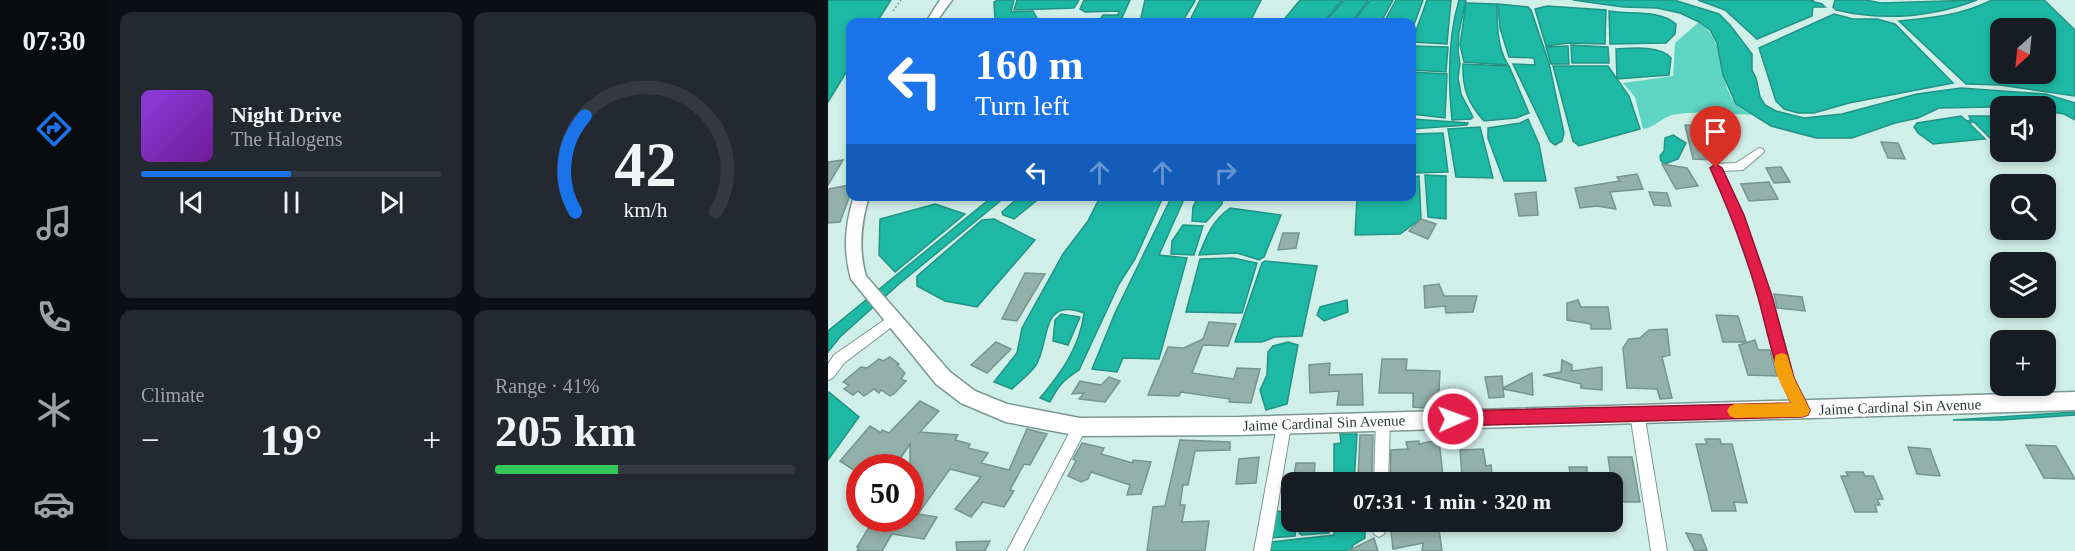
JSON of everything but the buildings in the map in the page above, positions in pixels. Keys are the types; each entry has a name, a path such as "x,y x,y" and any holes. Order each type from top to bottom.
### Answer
{"main road":[{"path":"934,18 946,0"},
{"name":"Jaime Cardinal Sin Avenue","path":"860,201 856,213 852,252 859,279 944,378 968,397 1006,413 1080,427 1133,429 2075,401"}],"street":[{"path":"1759,151 1738,167 1716,168 1737,215 1765,296 1787,379 1802,410"},
{"path":"828,374 881,306"},
{"path":"1637,413 1659,551"},
{"path":"1381,472 1383,421"},
{"path":"1262,551 1284,425"},
{"path":"1015,551 1080,427"}],"path":[{"path":"893,11 901,0"}],"shaded area":[{"path":"828,0 891,0 880,18 846,18 846,73 828,102"},
{"path":"1014,0 1011,12 1033,11 1037,18 995,18 994,2"},
{"path":"1017,0 1079,0 1074,8 1014,10"},
{"path":"1084,0 1130,0 1122,18 1101,18 1103,15 1118,15 1119,11 1085,12 1080,9"},
{"path":"1145,0 1195,1 1184,18 1141,18"},
{"path":"1200,0 1261,0 1252,18 1191,18"},
{"path":"1300,0 1342,0 1327,18 1285,18"},
{"path":"1344,0 1368,0 1355,18 1328,18"},
{"path":"1370,0 1393,0 1383,18 1356,18"},
{"path":"1396,0 1423,0 1416,19 1386,18"},
{"path":"1427,0 1451,0 1447,44 1416,42 1416,31"},
{"path":"1459,0 1466,0 1459,32 1458,78 1461,94 1473,117 1452,120 1450,59 1455,14"},
{"path":"1573,0 1674,0 1719,14 1752,54 1752,70 1760,97 1765,105 1776,111 1804,118 1842,114 1917,94 1961,88 2052,96 1990,96 1990,107 1939,108 1918,118 1895,123 1852,138 1816,138 1771,126 1736,104 1723,75 1717,43 1710,30 1699,22 1680,13 1657,8 1623,7"},
{"path":"1698,0 1814,0 1811,1 1825,7 1813,7 1812,16 1757,39 1725,10"},
{"path":"1835,0 1866,0 1881,3 1977,0 1925,14 1889,16 1836,10 1833,7"},
{"path":"1992,0 2044,0 2075,30 2075,96 2000,85 1966,84 1899,21 1947,15"},
{"path":"1466,3 1497,4 1500,43 1508,65 1464,62 1460,45"},
{"path":"1498,4 1528,7 1531,10 1549,63 1564,133 1562,141 1555,145 1550,141 1513,64 1535,65 1534,58 1509,57 1500,28"},
{"path":"1547,6 1606,10 1605,44 1569,43 1546,46 1535,9"},
{"path":"1609,11 1661,16 1676,24 1675,34 1666,43 1610,44"},
{"path":"1834,14 1853,19 1877,19 1895,24 1953,83 1849,103 1814,113 1798,113 1784,109 1776,101 1759,48"},
{"path":"1699,22 1714,40 1730,94 1736,104 1752,115 1692,113 1672,115 1643,129 1635,97 1623,83 1673,76 1675,43"},
{"path":"1571,45 1608,47 1609,63 1572,63"},
{"path":"1416,46 1448,47 1446,72 1416,70"},
{"path":"1568,46 1569,64 1551,64 1546,47"},
{"path":"1645,48 1660,51 1671,58 1669,75 1617,79 1616,49"},
{"path":"1463,64 1509,66 1529,113 1516,118 1484,121 1467,95"},
{"path":"1553,66 1608,66 1629,96 1640,129 1579,146 1573,141"},
{"path":"1416,72 1447,74 1445,118 1416,114"},
{"path":"2056,97 2075,103 2075,120 2056,113"},
{"path":"1961,116 1967,121 1971,120 1969,116 1990,116 1990,138 1974,122 1969,123 1985,139 1933,144 1918,133 1914,127 1917,123"},
{"path":"1416,119 1468,123 1467,125 1416,129"},
{"path":"1528,119 1539,144 1546,181 1504,181 1488,138 1488,128 1520,123"},
{"path":"1480,127 1493,178 1456,177 1448,129"},
{"path":"1443,133 1448,172 1416,173 1416,134"},
{"path":"1673,135 1686,143 1678,159 1665,164 1661,161 1660,156 1664,151 1665,138"},
{"path":"1425,175 1446,176 1446,219 1428,217"},
{"path":"1416,176 1419,176 1421,219 1400,234 1355,235 1357,201 1416,201"},
{"path":"987,201 1000,201 899,284 840,337 828,352 828,331"},
{"path":"1014,201 1036,201 1014,219 1003,215 1002,212"},
{"path":"1098,201 1161,201 1135,259 1119,284 1079,370 1062,383 1050,402 1040,398 1062,369 1074,348 1084,313 1070,309 1060,311 1053,316 1036,365 1012,389 994,382 1017,353 1022,328 1063,254 1088,221"},
{"path":"1170,201 1183,201 1159,255 1187,258 1159,359 1123,358 1117,372 1092,369 1115,313"},
{"path":"1196,201 1222,201 1206,222 1192,221"},
{"path":"935,204 965,214 895,272 879,255 880,219"},
{"path":"1230,208 1281,215 1264,257 1259,260 1237,253 1199,255 1215,223"},
{"path":"994,219 1035,240 977,307 945,301 917,286 917,276 982,220"},
{"path":"1183,225 1203,226 1194,255 1171,254 1172,241"},
{"path":"1233,258 1257,263 1242,313 1186,312 1200,259"},
{"path":"1265,261 1317,266 1302,336 1275,337 1262,342 1235,342 1262,263"},
{"path":"1347,300 1348,312 1324,321 1317,315 1320,307"},
{"path":"1061,314 1080,317 1068,345 1053,341 1055,320"},
{"path":"1288,342 1298,345 1287,404 1266,410 1260,390 1267,375 1268,352 1273,346"},
{"path":"828,393 859,417 828,460"},
{"path":"2075,412 2075,415 2001,420 1953,420"},
{"path":"1340,434 1357,434 1355,472 1334,472 1334,444 1341,443"},
{"path":"1273,511 1281,511 1281,532 1296,532 1295,536 1269,538"},
{"path":"1299,532 1329,532 1302,535"},
{"path":"1334,532 1365,532 1365,538 1353,545 1351,551 1270,551 1271,542 1334,535"}],"slow traffic":[{"path":"1735,411 1802,410 1787,379 1782,359"}],"route":[{"path":"1453,419 1802,410 1787,379 1765,296 1737,215 1716,168"}]}
